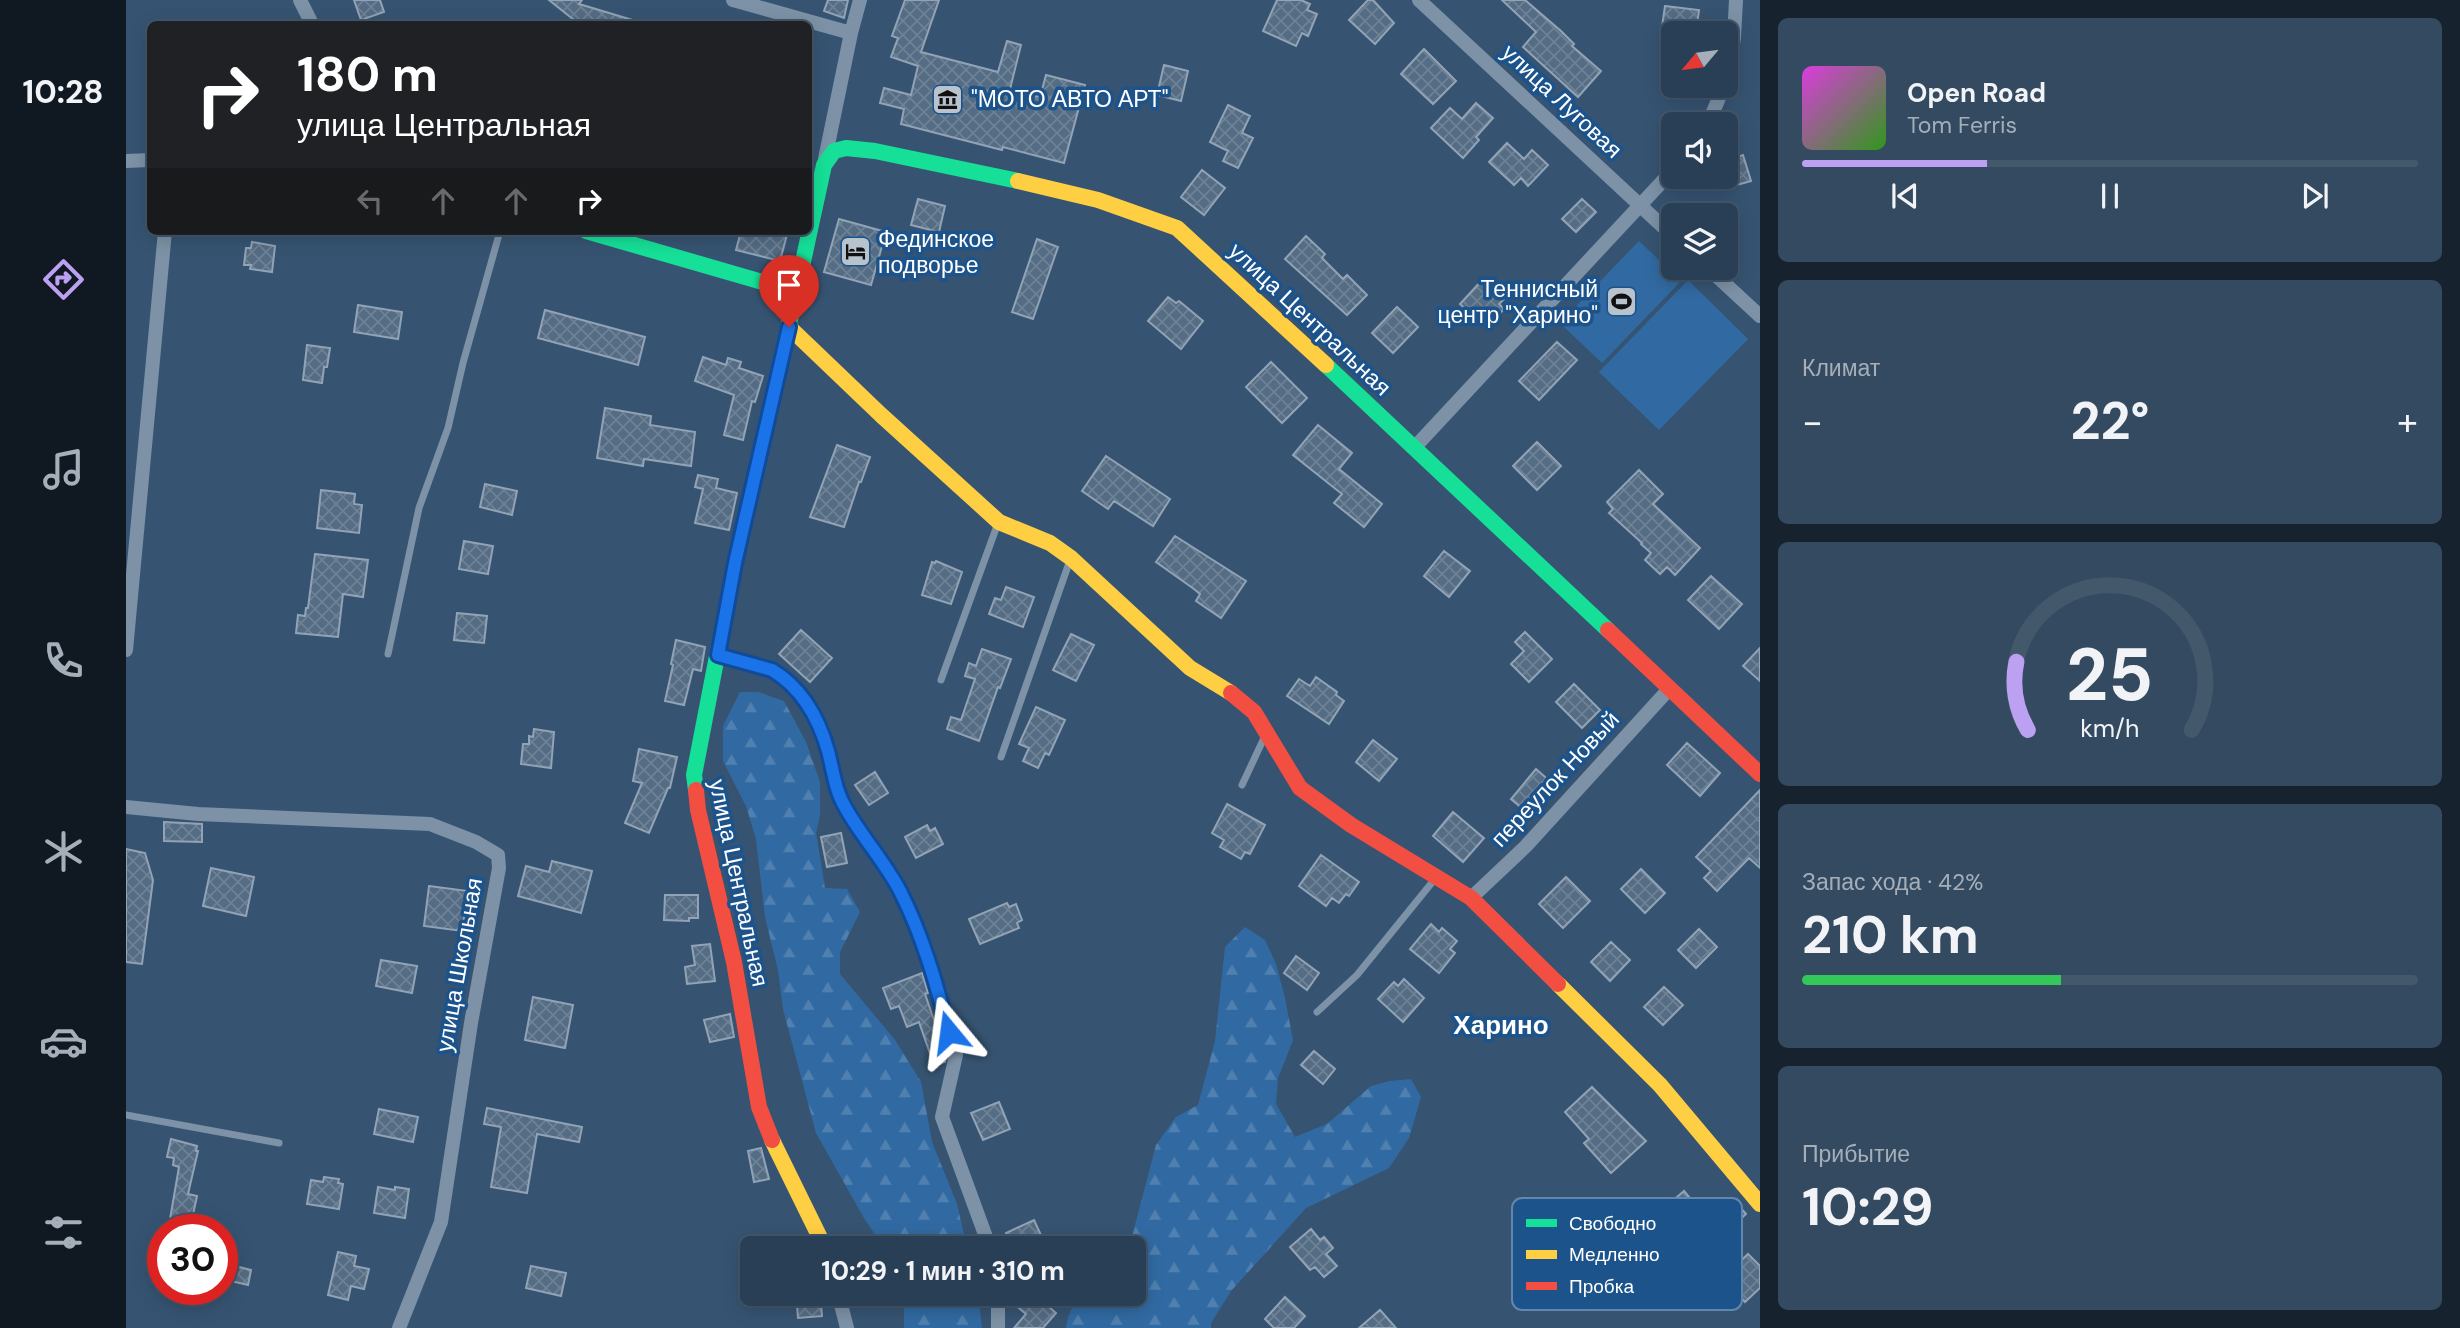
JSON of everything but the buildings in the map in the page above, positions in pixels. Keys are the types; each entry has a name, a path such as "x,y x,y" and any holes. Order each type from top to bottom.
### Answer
{"street":[{"path":"300,0 310,21"},
{"path":"733,0 808,21"},
{"path":"812,220 860,0"},
{"name":"улица Луговая","path":"1419,0 1661,225"},
{"path":"1735,21 1736,0"},
{"path":"812,22 851,33"},
{"name":"улица Центральная","path":"824,165 834,151 858,149 1109,202 1144,213 1177,228 1415,447 1670,688 1757,764"},
{"path":"126,161 147,160"},
{"path":"1415,447 1661,183"},
{"path":"126,650 165,235"},
{"path":"600,235 783,288 792,284 801,271 809,235"},
{"name":"улица Центральная","path":"801,271 735,563 694,766 696,801 734,962 758,1107 774,1146 819,1236"},
{"path":"1721,280 1760,316"},
{"path":"789,327 999,522 1049,543 1071,558 1190,668 1240,698 1254,712 1300,788 1351,824 1471,898 1660,1085 1760,1204"},
{"path":"718,655 772,670 789,683 809,706 824,740 836,787 845,807 899,889 923,940 956,1055 942,1117 986,1236"},
{"name":"переулок Новый","path":"1471,898 1526,846 1670,688"},
{"name":"улица Школьная","path":"126,807 198,814 430,824 477,842 499,855 441,1222 399,1328"},
{"path":"841,1306 847,1328"},
{"path":"998,1306 998,1328"}],"lane":[{"path":"388,654 419,508 448,428 499,235"},
{"path":"941,680 999,522"},
{"path":"1002,757 1071,558"},
{"path":"1242,785 1266,733"},
{"path":"1317,1012 1357,975 1437,877"},
{"path":"126,1115 279,1143"}],"green space":[{"name":"Теннисный центр \"Харино\"","path":"1639,241 1661,262 1661,280 1681,281 1602,363 1560,323"},
{"path":"1688,280 1748,339 1659,430 1599,372"},
{"path":"740,692 758,692 784,701 806,742 820,782 820,815 816,833 825,888 847,889 860,912 840,952 840,974 895,1040 921,1082 932,1142 957,1204 964,1236 876,1236 816,1133 783,1009 778,970 765,917 756,839 746,806 723,761 723,726"},
{"path":"1245,927 1265,940 1276,964 1293,1040 1278,1078 1276,1104 1295,1137 1327,1124 1371,1086 1411,1079 1421,1097 1409,1138 1389,1168 1306,1208 1231,1291 1211,1323 1211,1328 1066,1328 1073,1306 1146,1306 1146,1236 1132,1236 1156,1145 1176,1117 1198,1105 1215,1041 1225,947"},
{"path":"904,1306 979,1306 982,1328 904,1328"}],"traffic: fast":[{"path":"812,220 824,165 834,151 846,148 875,151 1018,181"},
{"path":"600,235 783,288 792,284 801,271 809,235"},
{"path":"696,790 694,775 735,563 801,271"},
{"path":"1326,365 1608,630"}],"traffic: slow":[{"path":"1018,181 1098,200 1177,228 1326,365"},
{"path":"789,327 999,522 1050,543 1071,558 1190,668 1231,693"},
{"path":"1558,984 1660,1085 1760,1204"},
{"path":"772,1140 819,1236"}],"traffic: jam":[{"path":"1608,630 1760,774"},
{"path":"1231,693 1254,712 1300,788 1351,825 1471,898 1558,984"},
{"path":"696,790 698,810 734,962 759,1107 772,1140"}],"place":[{"name":"\"МОТО АВТО АРТ\"","path":"948,99"},
{"name":"Фединское подворье","path":"855,252"},
{"name":"Теннисный центр \"Харино\"","path":"1621,302"}],"district":[{"name":"Харино","path":"1501,1025"}],"route":[{"path":"789,327 735,563 718,655 780,674 814,713 827,749 836,787 845,807 899,889 923,940 949,1032"}]}
